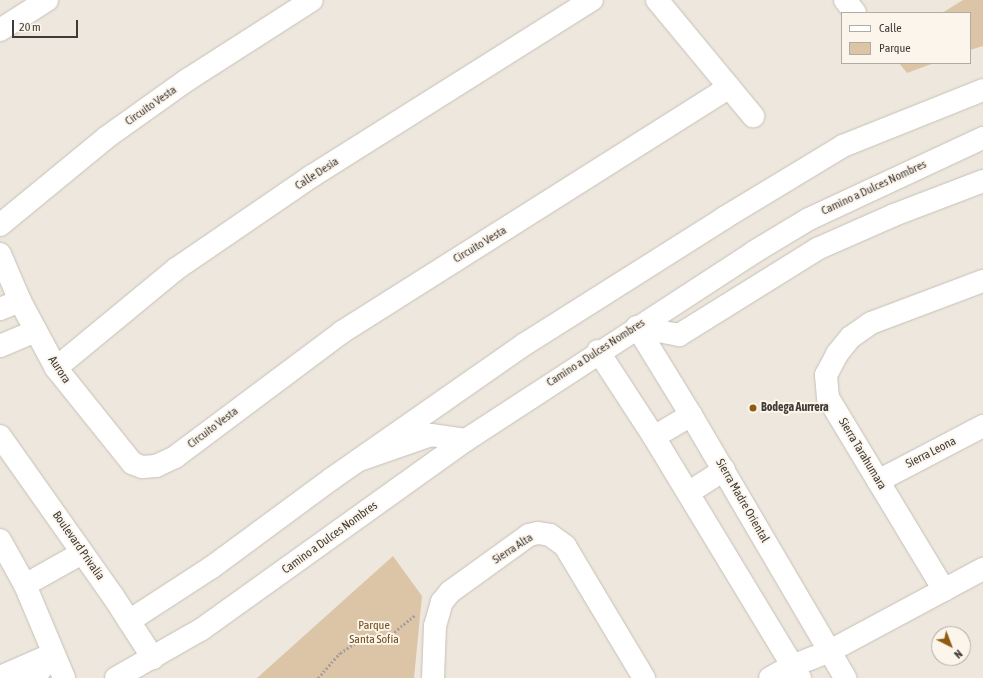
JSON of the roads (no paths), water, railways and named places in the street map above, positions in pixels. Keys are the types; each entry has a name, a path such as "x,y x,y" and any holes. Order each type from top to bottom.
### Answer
{"street":[{"path":"0,30 47,0"},
{"name":"Circuito Vesta","path":"0,225 107,136 187,80 312,0"},
{"name":"Calle Desia","path":"56,368 176,269 286,194 592,0"},
{"path":"657,0 753,116"},
{"path":"844,0 854,12"},
{"name":"Circuito Vesta","path":"142,467 156,466 176,457 342,332 729,87"},
{"path":"129,621 212,567 359,460 524,344 843,146 983,90"},
{"name":"Camino a Dulces Nombres","path":"116,678 153,658 233,608 466,440 598,352 808,220 983,138"},
{"path":"637,327 679,335 816,249 894,215 983,181"},
{"name":"Aurora","path":"0,254 20,301 56,368 121,452 132,464 142,467"},
{"name":"Sierra Tarahumara","path":"944,590 828,398 826,375 837,354 850,337 871,323 983,281"},
{"path":"0,310 20,301"},
{"name":"Sierra Madre Oriental","path":"637,327 692,415 830,651 844,678"},
{"path":"0,346 36,331"},
{"path":"598,352 654,437 796,672"},
{"path":"654,437 692,415"},
{"name":"Sierra Leona","path":"878,481 983,426"},
{"name":"Boulevard Privalia","path":"0,436 129,621 153,658"},
{"path":"359,460 431,436 466,440"},
{"path":"688,492 724,470"},
{"name":"Sierra Alta","path":"433,678 437,613 450,592 529,535 550,535 565,546 644,678"},
{"path":"0,540 25,585 64,678"},
{"path":"25,585 82,553"},
{"path":"770,678 796,672 830,651 983,569"},
{"path":"0,677 53,654"},
{"path":"34,678 53,654"}],"place":[{"name":"Bodega Aurrera","path":"753,408"}],"park label":[{"name":"Parque Santa Sofía","path":"374,633"}]}
